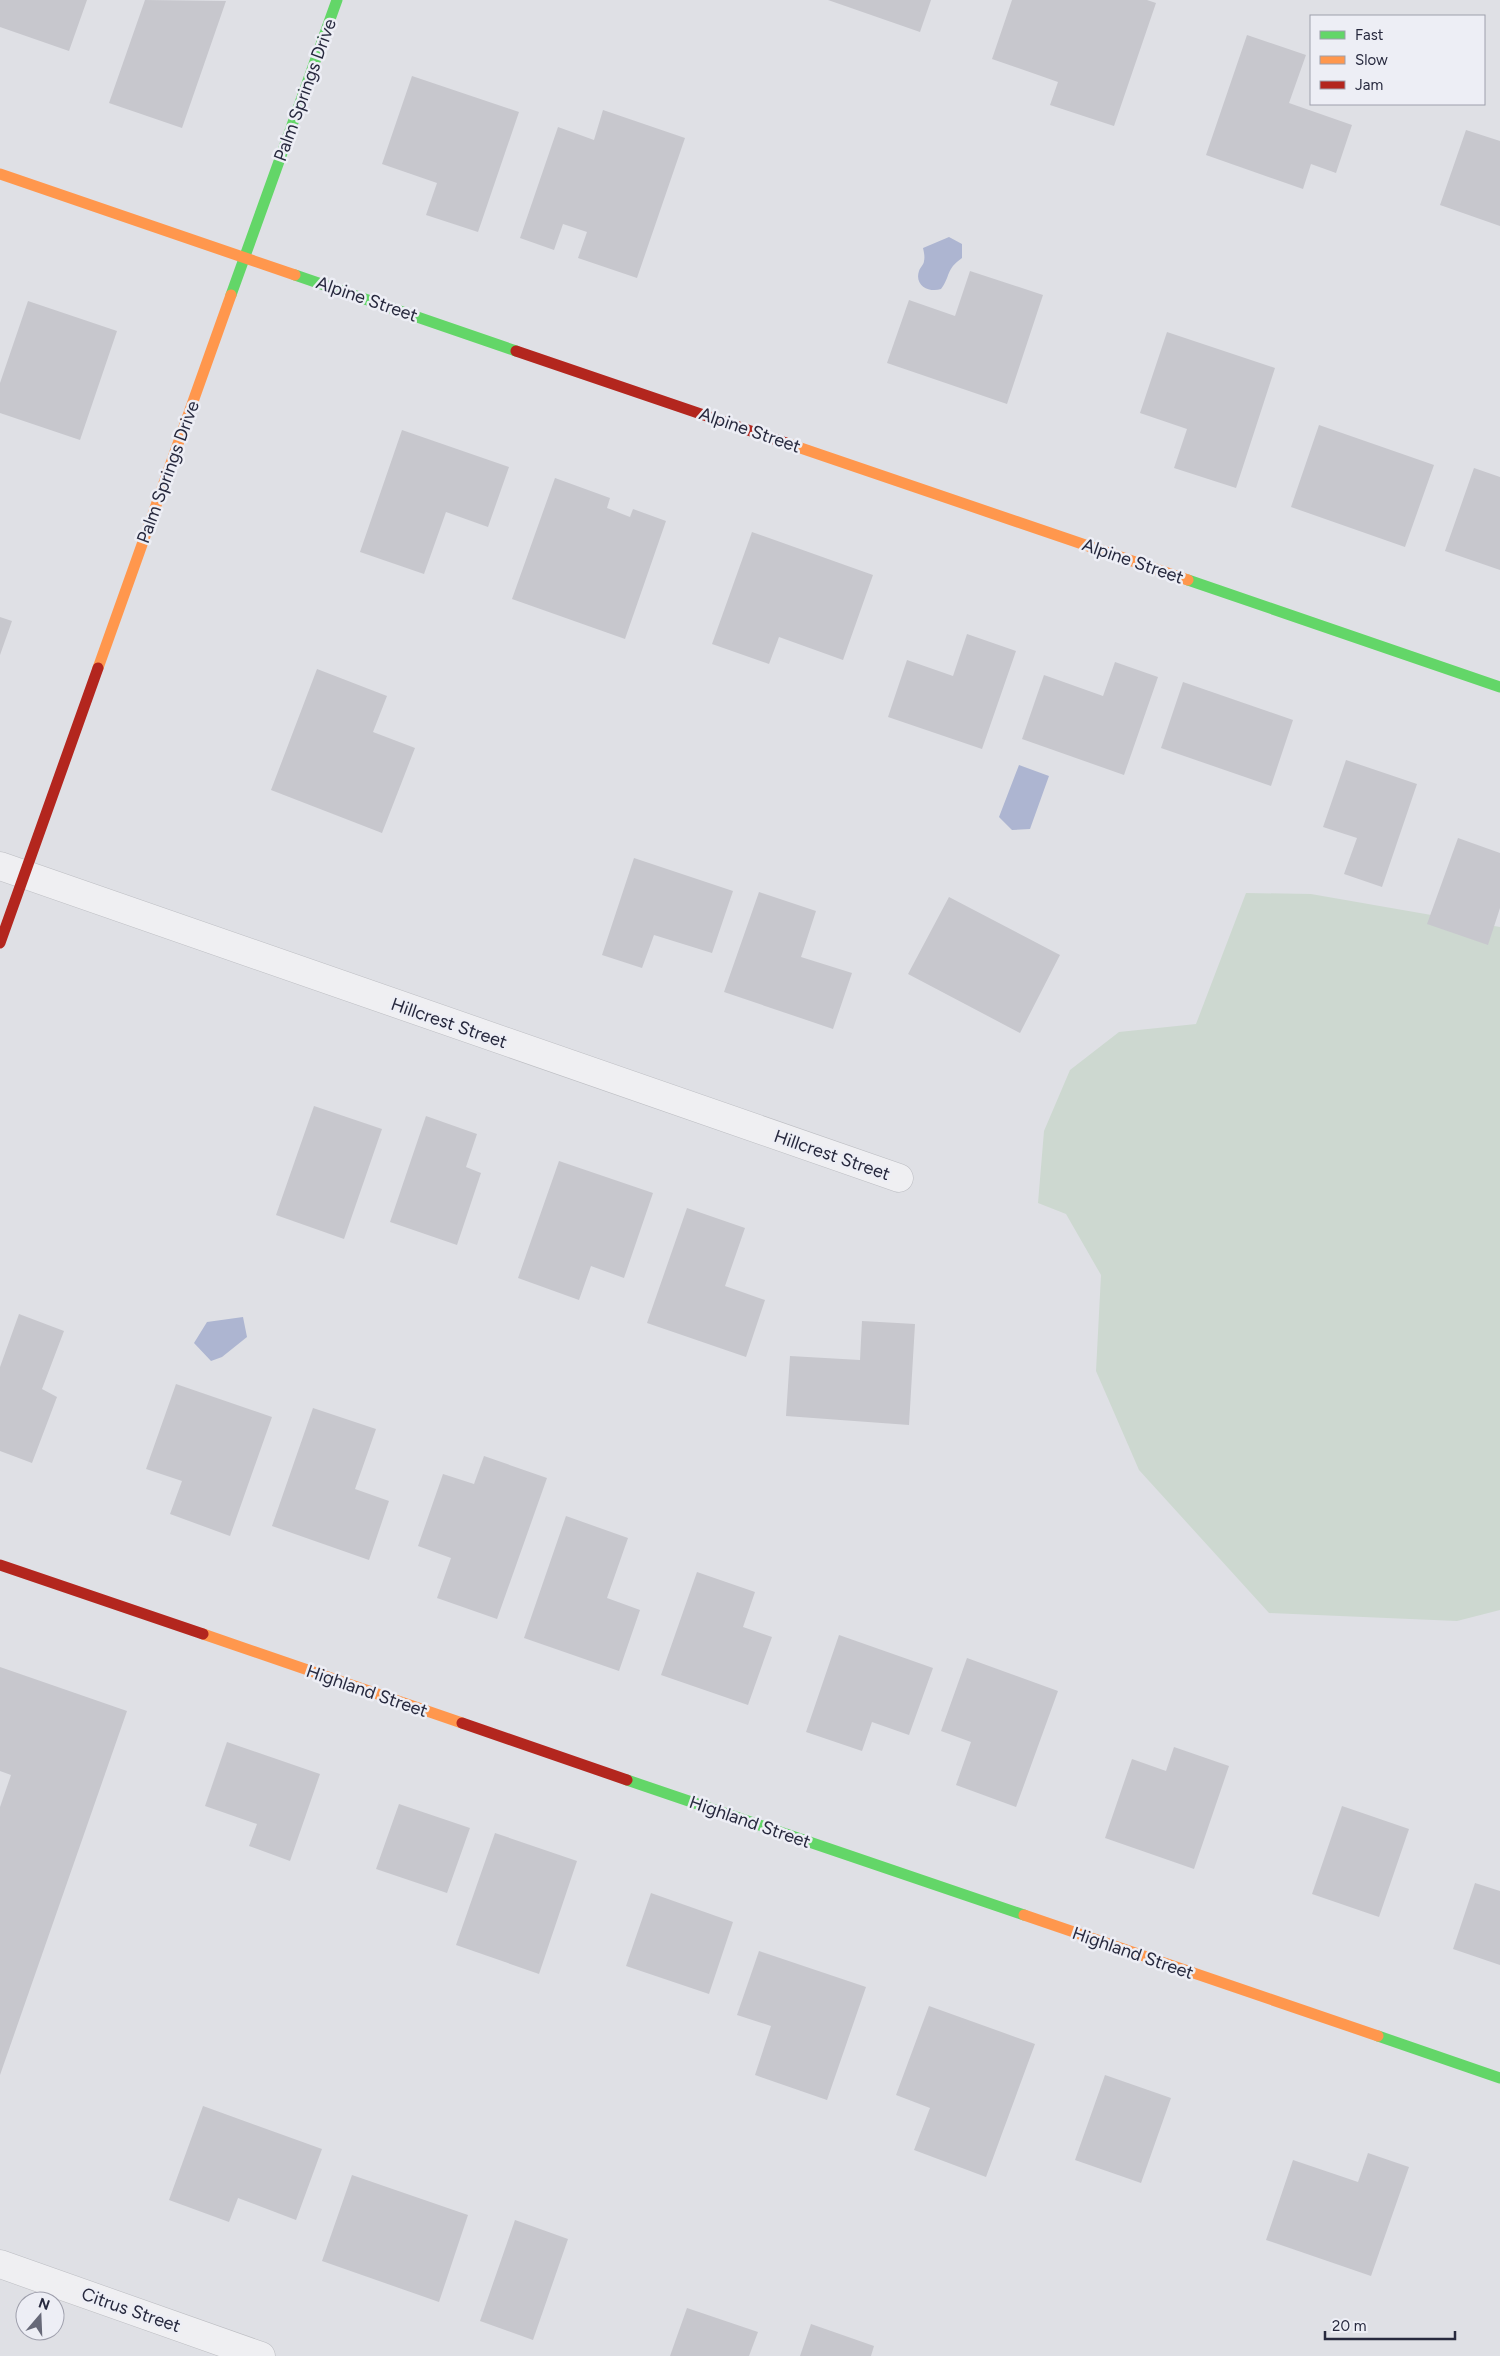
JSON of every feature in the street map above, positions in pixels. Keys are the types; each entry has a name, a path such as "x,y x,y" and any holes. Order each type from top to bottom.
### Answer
{"street":[{"name":"Palm Springs Drive","path":"0,943 337,0"},
{"name":"Alpine Street","path":"0,174 1500,687"},
{"name":"Hillcrest Street","path":"0,866 25,877 899,1178"},
{"name":"Highland Street","path":"0,1565 1500,2078"},
{"name":"Citrus Street","path":"0,2264 261,2356"}],"shaded area":[{"path":"1246,893 1311,894 1500,927 1500,1610 1457,1621 1269,1613 1139,1470 1096,1371 1101,1275 1066,1214 1038,1203 1044,1131 1070,1070 1119,1032 1196,1024"}],"water":[{"path":"949,237 962,244 962,258 953,266 941,289 928,289 921,284 918,276 924,262 923,248"},
{"path":"1019,765 1049,776 1030,829 1012,830 999,817"},
{"path":"243,1317 247,1337 222,1357 211,1361 194,1343 207,1322"}],"building":[{"path":"0,0 87,0 69,51 0,27"},
{"path":"145,0 226,1 182,128 109,103"},
{"path":"828,0 931,0 920,32"},
{"path":"1012,0 1147,0 1156,3 1114,126 1050,105 1058,82 992,59"},
{"path":"1247,35 1306,55 1289,103 1352,125 1336,173 1311,164 1303,189 1206,155"},
{"path":"412,76 519,112 478,232 426,215 437,183 382,164"},
{"path":"603,110 685,138 637,278 578,258 587,232 563,224 554,250 520,238 558,127 594,140"},
{"path":"1466,130 1500,141 1500,226 1440,205"},
{"path":"970,271 1043,295 1007,404 887,363 909,300 955,316"},
{"path":"28,301 117,331 80,440 0,413 0,383"},
{"path":"1167,332 1275,368 1236,488 1174,468 1187,429 1140,413"},
{"path":"1319,425 1434,465 1405,547 1291,507"},
{"path":"402,430 509,467 488,527 446,512 424,574 360,552"},
{"path":"1474,468 1500,477 1500,570 1445,551"},
{"path":"555,478 610,498 607,508 630,517 633,509 666,521 625,639 512,599"},
{"path":"752,532 873,575 843,660 779,637 769,664 712,644"},
{"path":"0,617 12,621 0,655"},
{"path":"967,634 1016,651 982,749 888,717 907,660 953,676"},
{"path":"1115,662 1158,677 1124,775 1022,739 1044,675 1103,696"},
{"path":"317,669 387,696 373,732 415,748 382,833 271,790"},
{"path":"1183,682 1293,720 1271,786 1161,748"},
{"path":"1346,760 1417,784 1382,887 1344,874 1357,838 1323,827"},
{"path":"1458,838 1500,853 1500,908 1488,945 1427,924"},
{"path":"634,858 733,891 712,953 654,935 642,968 602,955"},
{"path":"759,892 816,911 801,957 852,973 833,1029 724,992"},
{"path":"949,897 1060,955 1020,1033 908,974"},
{"path":"314,1106 382,1129 344,1239 276,1215"},
{"path":"426,1116 477,1134 466,1167 481,1173 457,1245 390,1222"},
{"path":"559,1161 653,1193 624,1278 591,1266 579,1300 518,1278"},
{"path":"687,1208 745,1228 725,1286 765,1300 746,1357 647,1323"},
{"path":"19,1314 64,1331 42,1389 57,1397 32,1463 0,1451 0,1367"},
{"path":"862,1321 915,1324 909,1425 786,1416 790,1356 860,1360"},
{"path":"176,1384 272,1417 230,1536 170,1514 182,1481 146,1469"},
{"path":"313,1408 376,1429 355,1489 389,1501 369,1560 272,1526"},
{"path":"484,1456 547,1478 497,1619 437,1598 451,1558 418,1546 443,1474 474,1484"},
{"path":"566,1516 628,1538 607,1598 640,1610 619,1671 524,1638"},
{"path":"697,1572 755,1592 743,1627 772,1637 748,1705 661,1675"},
{"path":"839,1635 933,1668 909,1735 872,1722 862,1751 806,1732"},
{"path":"967,1658 1058,1691 1016,1807 956,1785 971,1742 941,1731"},
{"path":"0,1667 127,1711 0,2075 0,1807 11,1775 0,1771"},
{"path":"227,1742 320,1774 290,1861 249,1846 257,1824 205,1806"},
{"path":"1174,1747 1229,1766 1194,1869 1105,1838 1132,1759 1166,1771"},
{"path":"399,1804 470,1828 447,1893 376,1869"},
{"path":"1342,1806 1409,1829 1379,1917 1312,1894"},
{"path":"495,1833 577,1861 539,1974 456,1945"},
{"path":"1475,1883 1500,1891 1500,1965 1453,1949"},
{"path":"651,1893 733,1922 709,1994 626,1966"},
{"path":"759,1951 866,1987 827,2100 755,2075 771,2026 737,2015"},
{"path":"929,2006 1035,2044 986,2177 914,2150 930,2108 896,2095"},
{"path":"1105,2075 1171,2098 1141,2183 1075,2160"},
{"path":"203,2106 322,2149 296,2220 238,2198 229,2222 169,2200"},
{"path":"1368,2153 1409,2167 1371,2276 1266,2240 1293,2160 1358,2182"},
{"path":"352,2175 468,2215 439,2302 322,2261"},
{"path":"515,2220 568,2239 533,2340 480,2321"},
{"path":"687,2308 758,2332 749,2356 670,2356"},
{"path":"811,2324 874,2346 871,2356 800,2356"}],"traffic: fast":[{"path":"231,295 337,0"},
{"path":"295,275 516,351"},
{"path":"1188,580 1500,687"},
{"path":"627,1780 1024,1915"},
{"path":"1378,2036 1500,2078"}],"traffic: slow":[{"path":"0,174 295,275"},
{"path":"98,668 231,295"},
{"path":"786,443 1188,580"},
{"path":"203,1634 462,1723"},
{"path":"1024,1915 1378,2036"}],"traffic: jam":[{"path":"516,351 786,443"},
{"path":"0,943 98,668"},
{"path":"0,1565 203,1634"},
{"path":"462,1723 627,1780"}]}
